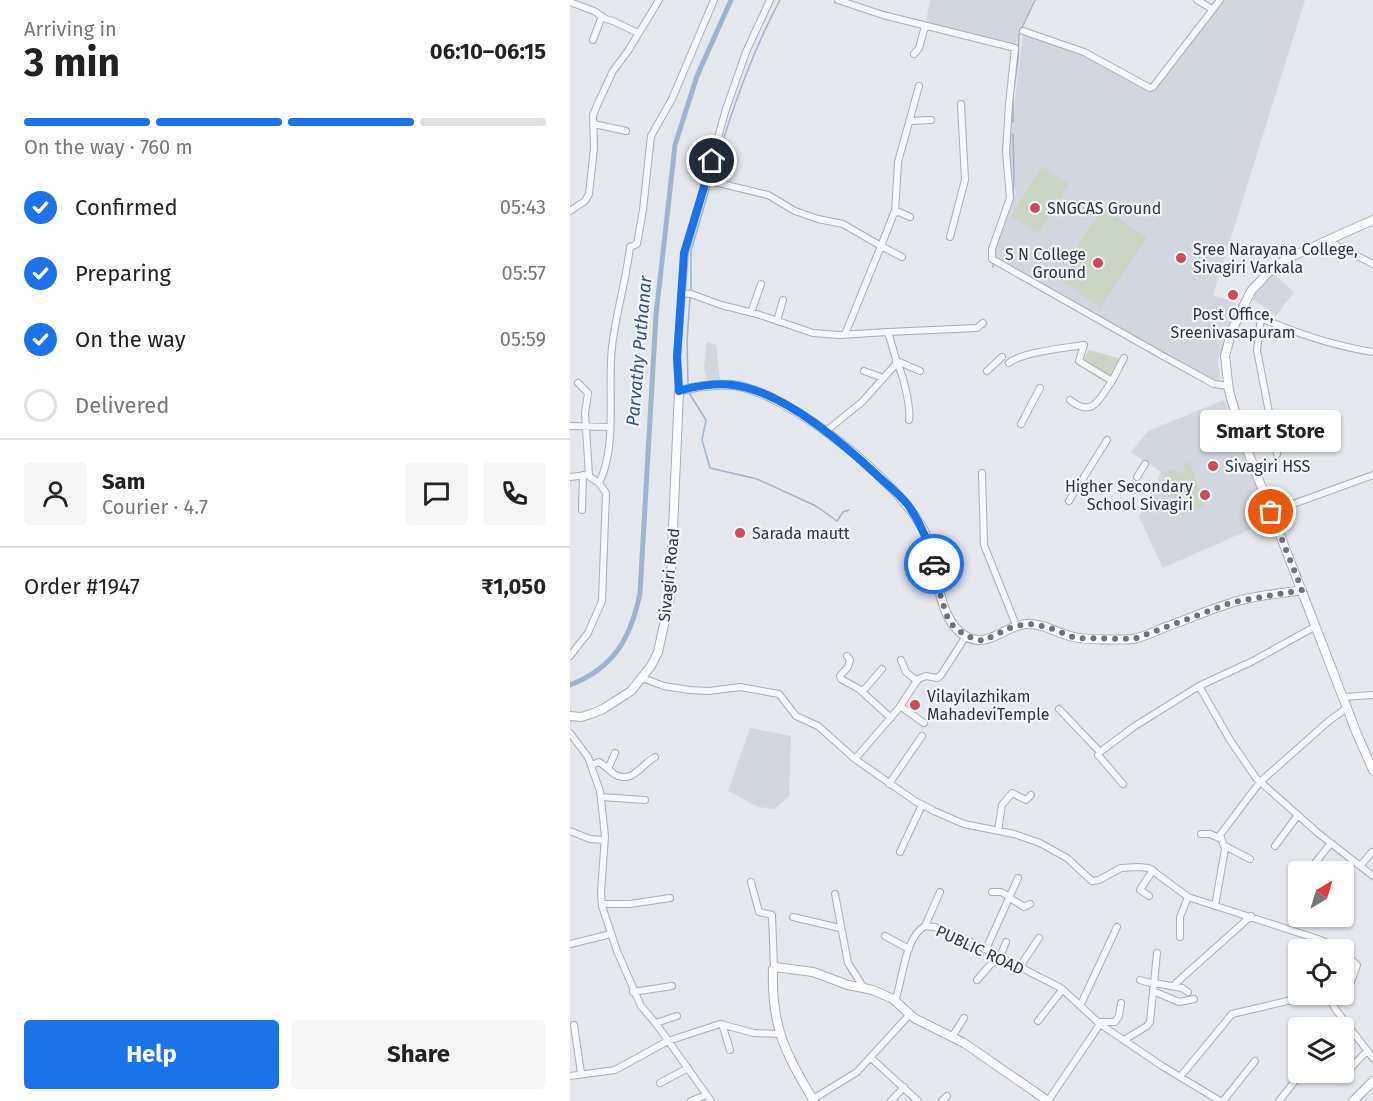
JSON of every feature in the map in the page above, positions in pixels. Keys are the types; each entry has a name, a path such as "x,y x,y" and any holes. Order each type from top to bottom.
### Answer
{"main road":[{"path":"1373,220 1286,259 1268,273 1251,291 1232,330 1227,346 1228,386 1243,439 1342,697 1373,770"},
{"path":"683,390 699,386 733,385 763,394 825,432 857,457 908,505 924,531 948,619 966,636 983,641 1016,625 1030,624 1048,627 1075,638 1134,639 1233,602 1302,590"},
{"name":"Sivagiri Road","path":"570,716 581,717 603,709 631,691 651,666 658,652 670,597 683,390"},
{"path":"813,1100 785,1051 772,991 774,968 813,972 848,985 864,988 895,1001 910,1014 952,1037 1047,1101"},
{"path":"1353,1101 1373,1081"}],"street":[{"path":"599,483 608,455 612,346 627,278 630,247 636,243 643,210 651,136 672,99 714,0"},
{"path":"683,390 677,357 684,253 732,92 746,52 770,0"},
{"path":"838,0 884,15 1015,48 1008,104 1006,152 1010,198 992,249 992,259 1215,384 1228,386"},
{"path":"1197,0 1212,9"},
{"path":"1023,31 1084,52 1150,88 1220,0"},
{"path":"570,211 585,201 589,194 593,115 608,81 657,1"},
{"path":"570,2 638,33"},
{"path":"594,40 602,16"},
{"path":"914,54 920,48 925,26"},
{"path":"846,332 895,212 898,162 919,86"},
{"path":"950,237 965,180 961,104"},
{"path":"909,121 931,120"},
{"path":"594,124 626,131"},
{"path":"706,180 768,195 795,212 843,224 902,257"},
{"path":"895,212 910,217"},
{"path":"1328,241 1373,264"},
{"path":"751,313 761,285"},
{"path":"682,293 819,334 977,328 983,323"},
{"path":"777,321 783,300"},
{"path":"1243,310 1345,348 1373,352"},
{"path":"1261,318 1257,350 1277,454"},
{"path":"888,332 900,369 909,420"},
{"path":"1009,363 1017,358 1084,345 1079,361 1112,381"},
{"path":"987,371 1002,357"},
{"path":"1070,400 1083,408 1096,404 1124,358"},
{"path":"896,361 920,371"},
{"path":"825,432 862,402 891,370 896,361"},
{"path":"864,371 883,378"},
{"path":"578,383 588,393 585,407 586,475 582,510"},
{"path":"1021,424 1040,388"},
{"path":"570,426 609,427"},
{"path":"1069,501 1107,440"},
{"path":"1137,477 1145,464"},
{"path":"982,473 984,545 1016,625"},
{"path":"570,477 586,475 599,483 606,493 603,595 588,633 570,656"},
{"path":"1271,512 1373,476"},
{"path":"1123,784 1098,755 1100,752 1135,726 1199,686 1253,661 1316,626"},
{"path":"855,759 891,718 916,681 925,676 939,676 966,636"},
{"path":"847,656 850,659 849,665 840,678 863,692 891,718"},
{"path":"901,660 906,672 916,681"},
{"path":"863,692 882,669"},
{"path":"642,678 664,686 689,690 709,691 740,687 779,694 793,713 822,729 855,759 922,805 964,824 1030,839 1059,853 1092,881 1099,880 1121,868 1138,867 1153,870 1188,897 1316,939"},
{"path":"1199,686 1230,740 1260,782 1373,876"},
{"path":"1342,697 1373,695"},
{"path":"900,706 924,723"},
{"path":"1220,838 1260,782 1330,720 1347,708"},
{"path":"1059,709 1100,752"},
{"path":"570,733 583,748 592,765 601,797 604,840 602,904 633,992 711,1101"},
{"path":"889,784 922,736"},
{"path":"608,769 615,753"},
{"path":"592,765 599,762 621,777 633,776 655,757"},
{"path":"998,831 1002,805 1012,793 1026,800 1031,795"},
{"path":"601,797 645,800"},
{"path":"900,852 922,805"},
{"path":"1275,846 1298,815"},
{"path":"570,831 590,839 604,840"},
{"path":"1201,834 1210,834 1220,838 1225,846 1250,859"},
{"path":"1316,861 1331,843"},
{"path":"1215,906 1225,846"},
{"path":"1360,866 1372,852"},
{"path":"1149,897 1140,890 1153,870"},
{"path":"986,949 1018,878"},
{"path":"751,882 759,912 772,916 774,968"},
{"path":"925,926 940,892"},
{"path":"992,892 1002,892 1024,907 1030,904"},
{"path":"835,894 848,963 864,988"},
{"path":"1180,937 1180,917 1188,897"},
{"path":"602,904 630,904 670,898"},
{"path":"1176,983 1251,916"},
{"path":"793,917 840,928"},
{"name":"PUBLIC ROAD","path":"895,1001 909,948 917,932 925,926 935,927 986,949 1062,990 1098,1023 1180,1077 1222,1101"},
{"path":"1080,1006 1117,927"},
{"path":"570,944 611,934"},
{"path":"885,936 909,948"},
{"path":"1019,968 1039,938"},
{"path":"977,980 1000,957 1007,944"},
{"path":"1124,1040 1149,1024 1157,953"},
{"path":"1140,980 1177,1002 1194,999"},
{"path":"633,992 672,986"},
{"path":"1153,986 1182,988 1188,992"},
{"path":"1038,1021 1062,990"},
{"path":"1180,1077 1232,1014 1288,1001"},
{"path":"1047,1101 1098,1023 1115,1022 1119,1016 1121,1003"},
{"path":"813,1100 851,1077 910,1014"},
{"path":"656,1023 677,1016"},
{"path":"952,1037 964,1018"},
{"path":"722,1024 730,1050"},
{"path":"570,1076 615,1070 668,1041 722,1024 754,1033 780,1034"},
{"path":"574,1025 581,1073"},
{"path":"1354,1038 1373,1058"},
{"path":"1354,1065 1367,1052"},
{"path":"871,1058 918,1101"},
{"path":"1222,1101 1255,1062"},
{"path":"660,1083 688,1068"},
{"path":"1279,1101 1293,1083"},
{"path":"891,1101 904,1087"},
{"path":"691,1101 706,1095"}],"shaded area":[{"path":"930,0 1033,0 1015,45 926,22"},
{"path":"1222,0 1305,0 1213,295 1236,303 1218,361 1221,382 1219,385 999,261 994,253 1016,192 1008,158 1023,34 1084,55 1148,89"},
{"path":"1274,274 1294,292 1276,316 1251,298"},
{"path":"707,342 716,345 720,380 707,380 704,369"},
{"name":"Higher Secondary School Sivagiri","path":"1224,400 1269,521 1163,568 1139,517 1161,472 1131,452 1148,431"},
{"path":"750,728 791,736 789,796 775,809 758,807 728,791"}],"green space":[{"name":"SNGCAS Ground","path":"1042,167 1069,184 1038,233 1011,216"},
{"name":"S N College Ground","path":"1103,208 1147,237 1100,307 1057,278"},
{"path":"1089,350 1121,359 1111,377 1083,362"},
{"path":"1189,462 1206,505 1183,514 1180,505 1177,506 1164,473 1175,468 1177,474 1185,471 1183,464"}],"waterway":[{"name":"Parvathy Puthanar","path":"570,685 598,670 618,650 631,624 640,593 656,315 675,145 697,76 731,0"},
{"path":"712,178 741,87 780,0"},
{"path":"1014,88 1019,34 1035,0"},
{"path":"1013,96 1013,122"},
{"path":"1013,134 1013,199"},
{"path":"691,292 691,251 711,183"},
{"path":"688,385 687,341 690,297"},
{"path":"689,393 706,420 702,440 710,468 757,479 816,506 837,521 843,512 849,510"}],"way so far":[{"path":"934,564 948,619 954,627 973,639 983,641 1014,626 1030,624 1048,627 1075,638 1134,639 1233,602 1302,590 1271,512"}],"place":[{"name":"SNGCAS Ground","path":"1035,208"},
{"name":"Sree Narayana College, Sivagiri Varkala","path":"1181,258"},
{"name":"S N College Ground","path":"1098,263"},
{"name":"Post Office, Sreenivasapuram","path":"1233,295"},
{"name":"Sivagiri HSS","path":"1213,466"},
{"name":"Higher Secondary School Sivagiri","path":"1205,495"},
{"name":"Smart Store","path":"1271,512"},
{"name":"Sarada mautt","path":"740,533"},
{"name":"Vilayilazhikam MahadeviTemple","path":"915,705"}],"route":[{"path":"712,161 684,253 677,357 679,391 699,386 733,385 763,394 831,435 908,505 924,531 934,564"}]}
